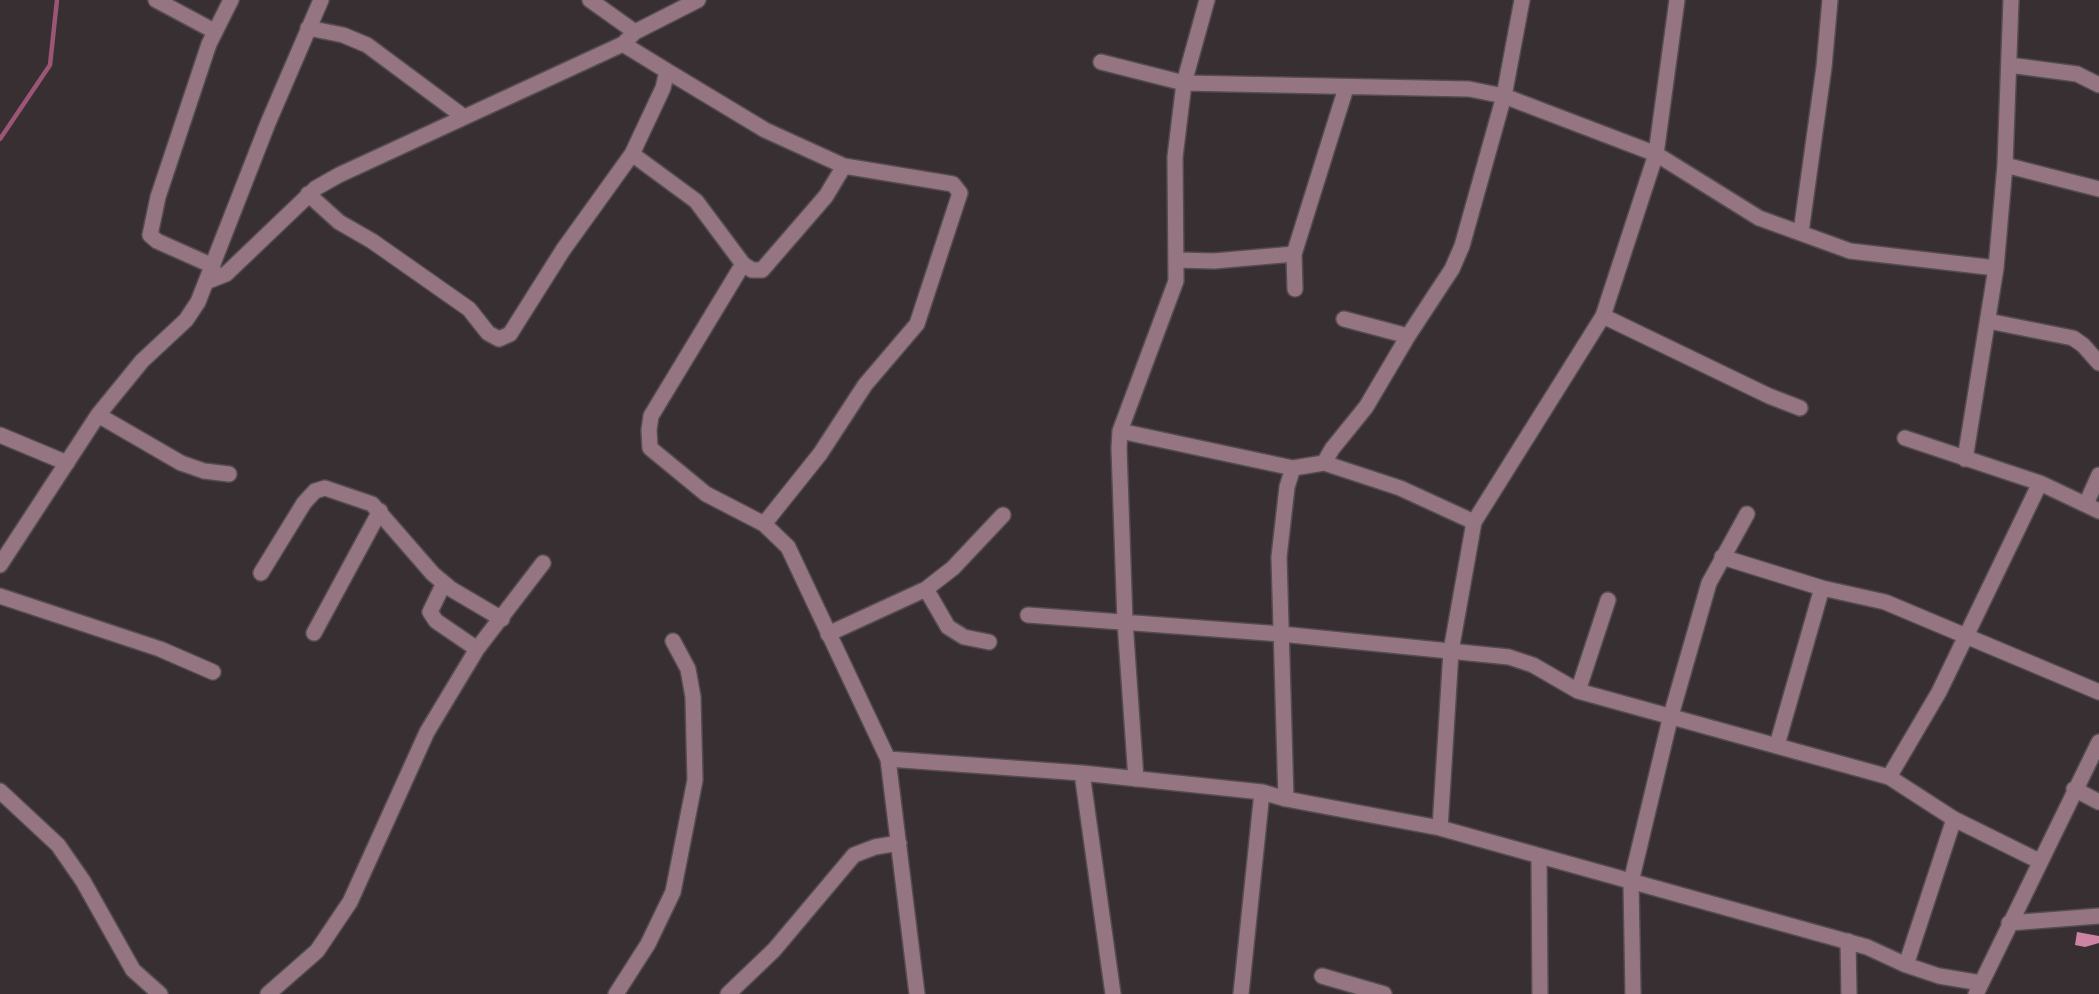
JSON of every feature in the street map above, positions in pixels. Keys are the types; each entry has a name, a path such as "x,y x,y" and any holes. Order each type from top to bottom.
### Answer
{"street":[{"path":"156,0 214,31"},
{"path":"213,267 157,241 150,235 158,197 214,31 231,0"},
{"path":"0,565 98,415 142,361 186,320 198,302 321,0"},
{"path":"590,0 635,32"},
{"path":"206,282 226,274 308,194 339,175 623,44 635,32 698,0"},
{"path":"1136,779 1125,621 1120,431 1173,294 1177,260 1175,157 1184,83 1207,0"},
{"path":"1324,463 1332,449 1366,407 1408,336 1452,269 1462,246 1504,96 1522,0"},
{"path":"1440,828 1451,651 1474,522 1603,316 1656,154 1677,0"},
{"path":"1801,232 1824,66 1830,0"},
{"path":"1965,459 1965,444 1996,268 2005,165 2011,0"},
{"path":"308,28 344,35 367,45 464,117"},
{"path":"623,44 765,130 844,166 953,184 960,193 917,324 865,385 820,454 764,524"},
{"path":"1101,63 1184,83 1469,89 1504,96 1656,154 1758,218 1850,251 1996,268"},
{"path":"2009,65 2077,74 2099,85"},
{"path":"308,194 339,222 372,241 469,309 488,333 499,339 510,334 563,250 632,154 663,88 667,71"},
{"path":"1295,289 1294,254 1346,88"},
{"path":"632,154 696,201 743,264 752,270 762,270 826,196 844,166"},
{"path":"2005,165 2099,189"},
{"path":"1177,260 1214,261 1294,254"},
{"path":"743,264 651,416 650,448 706,494 764,524 788,547 888,759 917,994"},
{"path":"1603,316 1769,396 1800,408"},
{"path":"1344,319 1408,336"},
{"path":"1988,321 2073,338 2083,345 2099,363"},
{"path":"98,415 181,463 204,471 229,474"},
{"path":"1120,431 1293,468 1324,463 1400,488 1474,522"},
{"path":"0,435 67,463"},
{"path":"1905,438 2040,483 2092,507 2099,475"},
{"path":"1286,799 1279,557 1287,487 1293,468"},
{"path":"1889,777 1938,692 2040,483"},
{"path":"261,573 304,503 315,491 325,488 372,504 433,574 502,619"},
{"path":"314,633 380,511"},
{"path":"1633,994 1631,882 1670,719 1709,583 1747,514"},
{"path":"828,634 926,589 953,568 1003,515"},
{"path":"1722,557 1822,588 1885,602 2099,692"},
{"path":"268,994 318,951 350,902 427,732 477,649 543,563"},
{"path":"444,583 430,612 436,621 477,649"},
{"path":"1777,746 1822,588"},
{"path":"926,589 948,627 964,637 989,642"},
{"path":"0,596 160,649 213,672"},
{"path":"1578,691 1608,600"},
{"path":"1028,615 1281,634 1509,657 1533,665 1578,691 1670,719 1889,777 1954,819 2039,861"},
{"path":"615,994 648,944 673,892 695,780 693,697 688,669 673,641"},
{"path":"888,759 1082,773 1262,792 1286,799 1440,828 1848,941 1906,965 1979,989 2039,861 2099,742"},
{"path":"1082,773 1113,994"},
{"path":"2074,789 2099,802"},
{"path":"0,791 58,844 83,881 133,970 160,994"},
{"path":"1241,994 1262,792"},
{"path":"1906,965 1954,819"},
{"path":"728,994 774,950 854,855 875,847 899,843"},
{"path":"1539,857 1540,994"},
{"path":"2009,923 2099,916"},
{"path":"1848,941 1849,994"},
{"path":"1322,976 1384,994"}],"building":[{"path":"2077,932 2099,936 2099,943 2085,947 2075,945"}],"waterway":[{"path":"0,139 50,65 57,0"}]}
